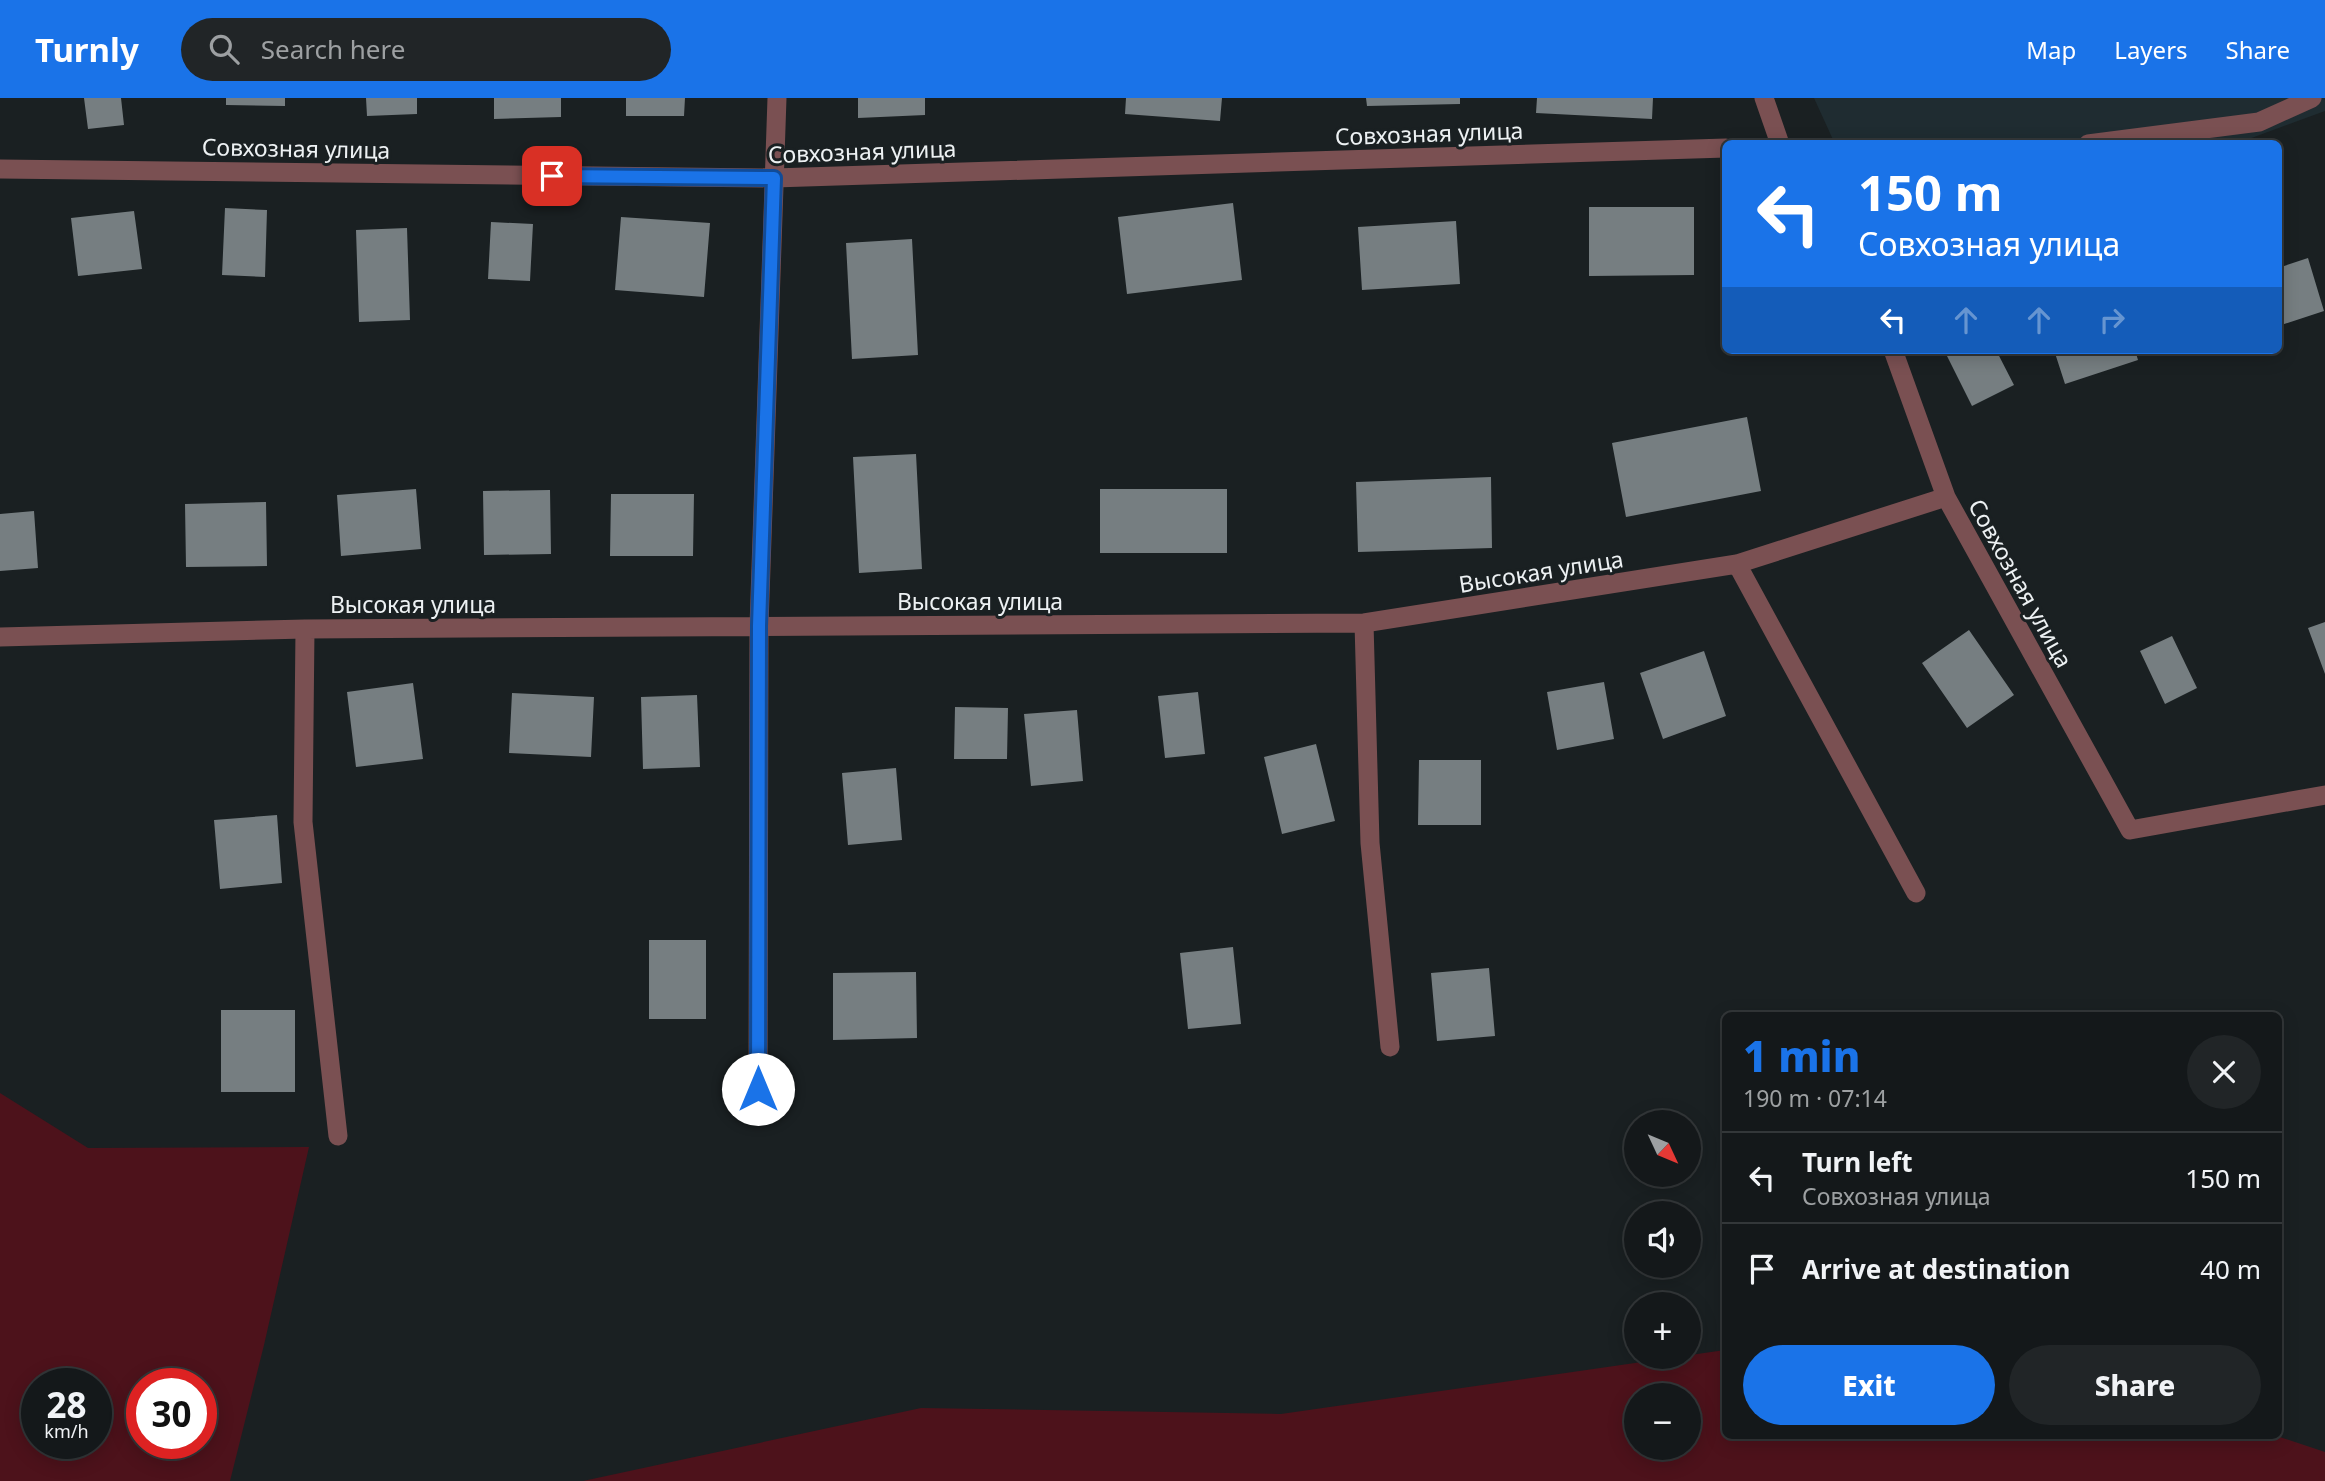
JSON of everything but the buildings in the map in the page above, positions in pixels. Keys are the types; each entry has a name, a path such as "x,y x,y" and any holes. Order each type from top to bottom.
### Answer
{"street":[{"path":"758,1089 759,626 777,98"},
{"path":"1764,98 1779,140"},
{"path":"2119,140 2259,122 2312,98"},
{"name":"Совхозная улица","path":"0,169 774,178 1722,148"},
{"name":"Совхозная улица","path":"1894,354 1945,497 2130,830 2325,795"},
{"name":"Высокая улица","path":"0,637 305,629 1364,624 1737,564 1945,497"},
{"path":"1737,564 1916,893"},
{"path":"1364,624 1370,843 1390,1046"},
{"path":"305,629 303,822 338,1136"}],"shaded area":[{"path":"1814,98 2325,98 2325,111 2246,140 1833,140"},
{"path":"0,1093 88,1148 309,1147 230,1481 0,1481"},
{"path":"1722,1350 1722,1439 2282,1438 2325,1452 2325,1481 583,1481 921,1408 1281,1414 1624,1365 1624,1369 1701,1369 1701,1353"}],"route":[{"path":"552,176 774,178 759,626 758,1089"}]}
